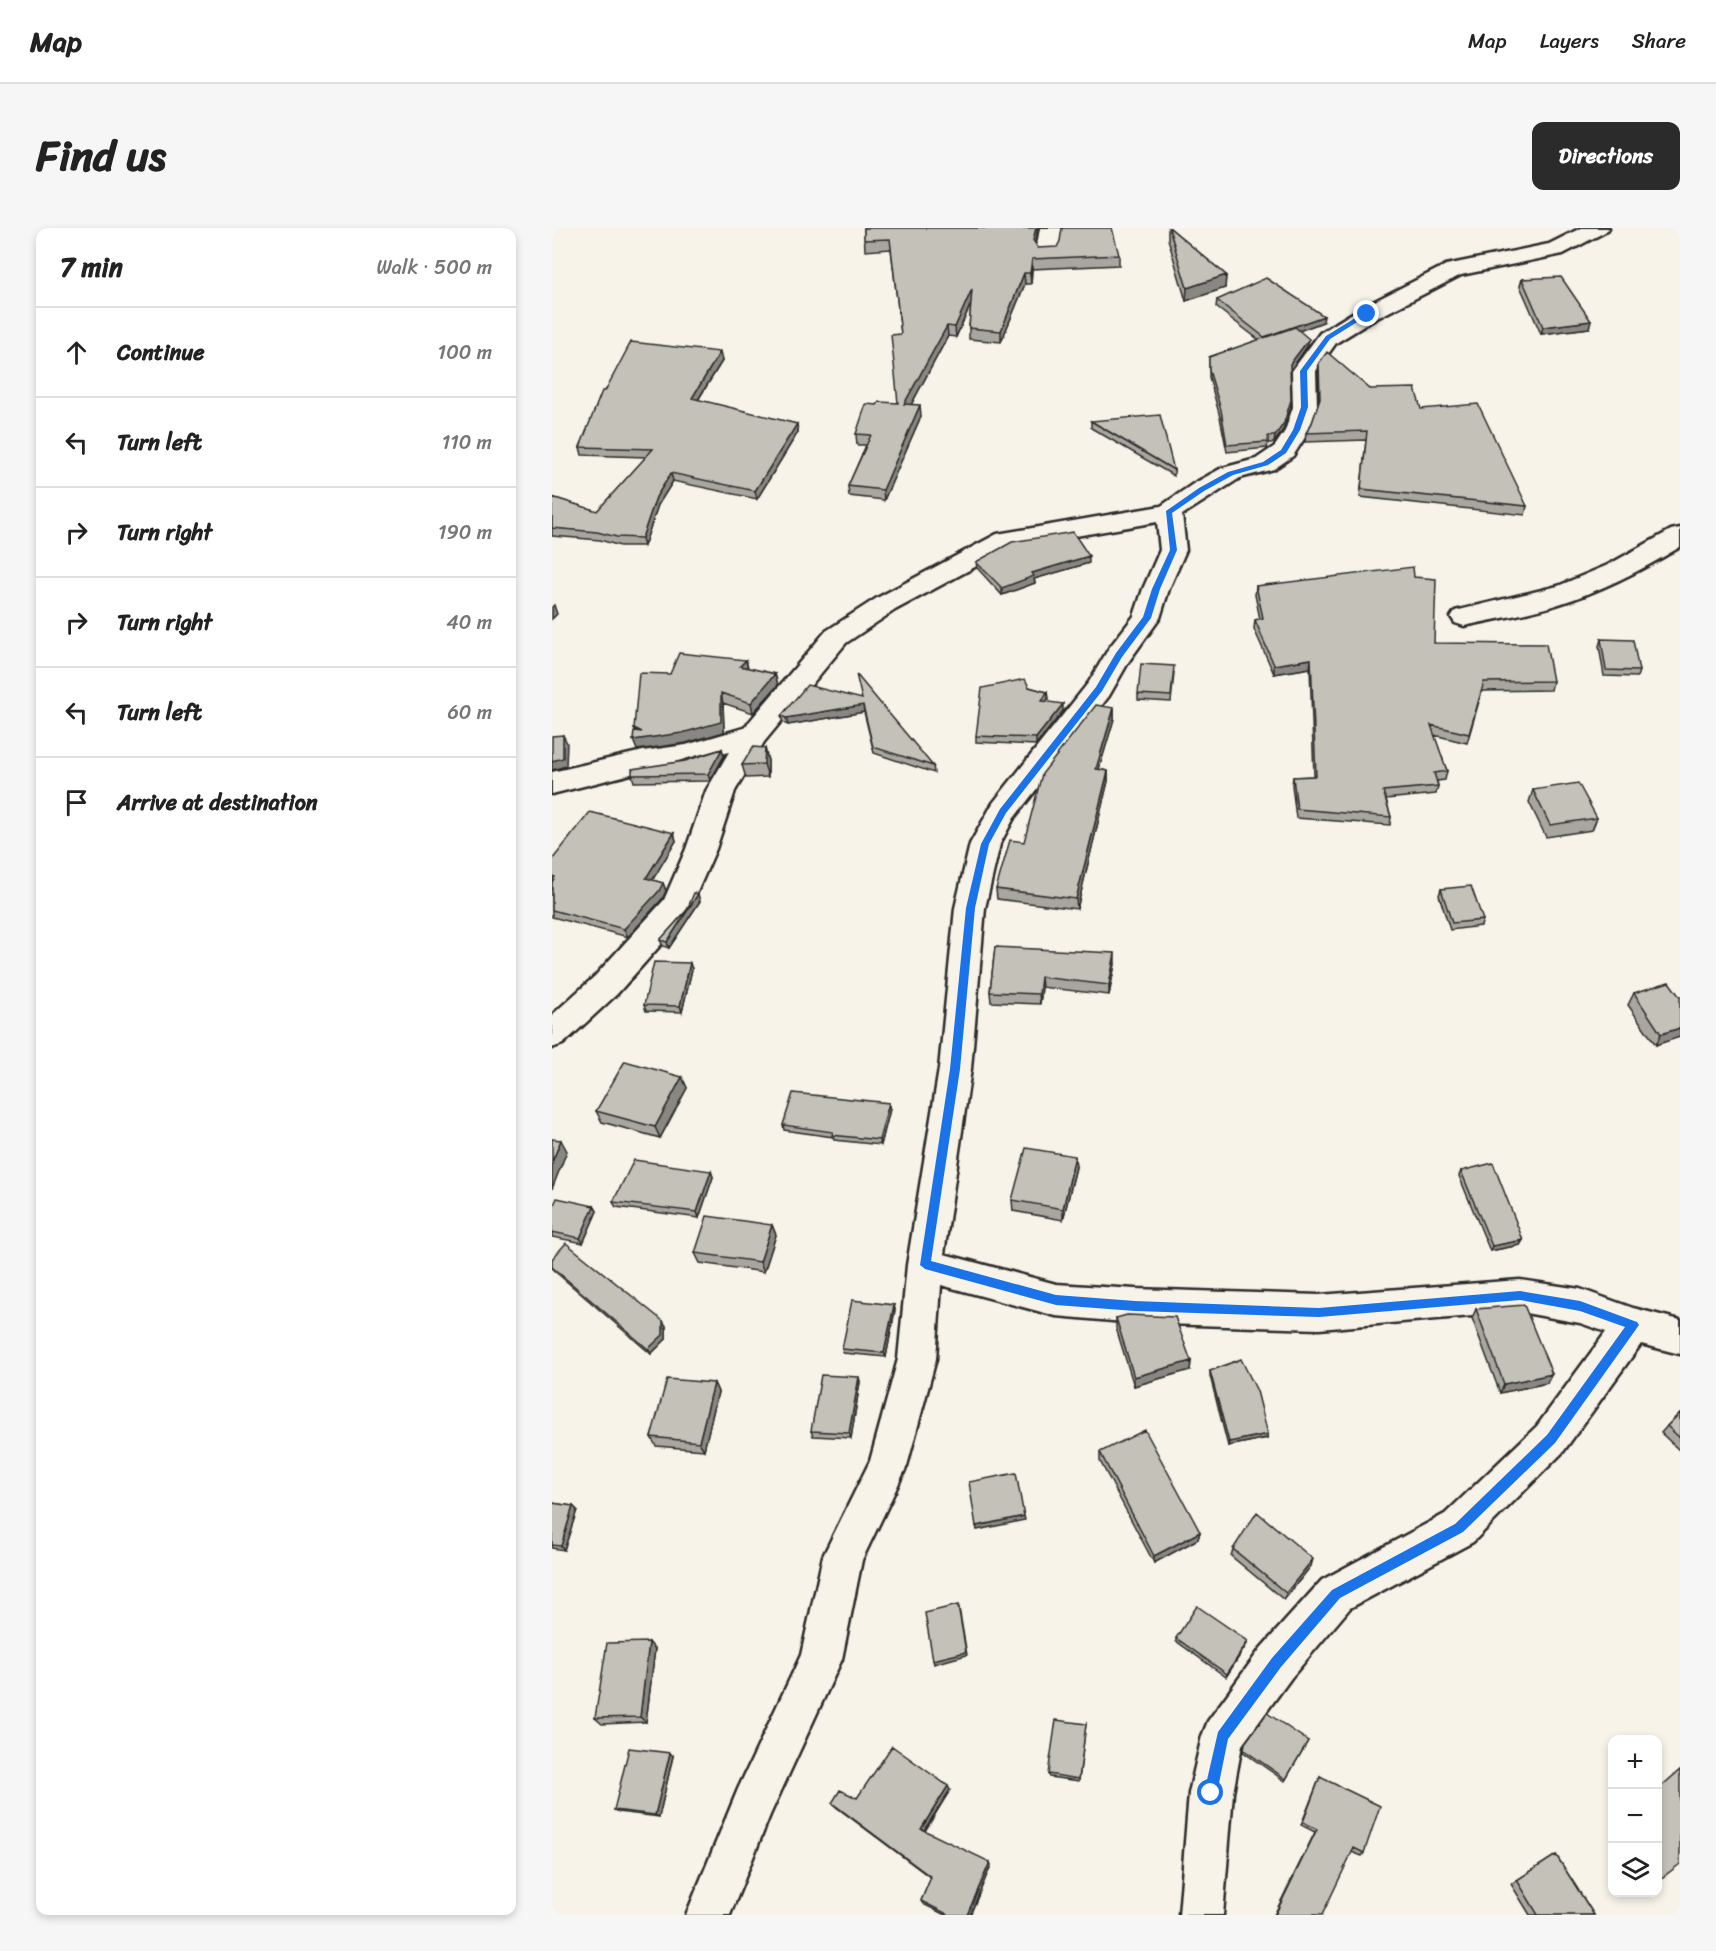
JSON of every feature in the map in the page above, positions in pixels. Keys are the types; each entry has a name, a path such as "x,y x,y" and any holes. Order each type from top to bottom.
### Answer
{"street":[{"path":"1047,250 1052,228"},
{"path":"552,1035 606,985 676,907 701,849 721,791 753,735 836,637 885,604 1006,540 1117,523 1169,512 1202,489 1231,473 1265,464 1284,451 1296,430 1305,407 1304,371 1328,338 1367,314 1454,270 1555,249 1598,228"},
{"path":"708,1915 753,1804 821,1659 843,1556 888,1466 917,1359 925,1265 955,1069 970,908 985,844 1003,811 1099,689 1119,655 1147,618 1156,589 1173,550 1169,512"},
{"path":"1464,617 1550,598 1615,572 1680,536"},
{"path":"552,783 643,761 686,754 753,735"},
{"path":"925,1265 1056,1300 1135,1306 1319,1312 1520,1296 1580,1306 1633,1325 1680,1337"},
{"path":"1201,1915 1211,1793 1223,1736 1256,1690 1276,1663 1336,1594 1459,1528 1551,1439 1633,1325"}],"building":[{"path":"864,228 1036,228 1033,240 1038,248 1057,247 1062,228 1112,228 1119,255 1032,259 1030,273 1024,273 1001,331 969,328 972,289 955,327 947,326 904,404 920,405 883,490 848,486 871,435 856,434 866,404 898,403 891,335 901,334 890,239 864,240"},
{"path":"1170,228 1226,275 1187,288"},
{"path":"1561,277 1591,321 1543,327 1522,279"},
{"path":"1266,278 1324,316 1264,337 1217,300"},
{"path":"1295,327 1309,339 1290,364 1291,400 1284,423 1275,436 1268,436 1268,442 1227,445 1221,410 1209,370 1209,357"},
{"path":"631,342 720,352 692,398 797,424 755,491 671,473 656,497 642,538 552,528 552,497 597,511 653,449 580,447 602,391 605,391"},
{"path":"1327,352 1370,389 1415,388 1421,409 1478,404 1527,506 1361,489 1367,431 1306,433 1320,399 1319,363"},
{"path":"1160,415 1174,470 1091,421"},
{"path":"1073,532 1089,556 1032,573 1034,576 1002,588 976,562 1012,542"},
{"path":"1413,567 1414,577 1436,579 1434,643 1546,644 1553,681 1484,682 1469,734 1431,725 1447,771 1434,773 1438,786 1383,791 1391,817 1297,809 1293,777 1316,776 1311,659 1274,665 1255,620 1263,618 1256,586"},
{"path":"1601,639 1633,640 1639,671 1606,670"},
{"path":"679,653 746,660 740,666 775,674 751,703 721,693 721,722 682,733 633,740 634,731 642,732 634,728 639,673 670,674"},
{"path":"1141,664 1174,666 1171,696 1138,694"},
{"path":"856,674 933,766 873,747 863,705 786,718 781,716 807,685 862,699"},
{"path":"1025,679 1029,687 1047,692 1042,701 1063,704 1036,738 976,736 982,688"},
{"path":"1096,705 1114,708 1096,769 1108,771 1076,899 996,889 1010,840 1024,842 1042,774"},
{"path":"563,735 563,758 552,761 552,736"},
{"path":"753,747 765,748 764,764 742,765"},
{"path":"722,749 708,774 632,775 632,769 685,761"},
{"path":"1578,783 1597,818 1550,825 1533,790"},
{"path":"590,812 674,833 646,878 663,883 659,891 624,929 552,910 552,882 555,877 552,876 552,860"},
{"path":"1471,886 1483,920 1452,923 1441,889"},
{"path":"694,893 698,894 667,942 660,940 687,910"},
{"path":"995,947 1115,953 1109,985 1041,977 1039,994 990,992"},
{"path":"654,962 690,963 680,1006 644,1005"},
{"path":"1669,982 1680,997 1680,1028 1661,1034 1634,993"},
{"path":"625,1061 682,1077 655,1127 596,1111"},
{"path":"793,1093 889,1103 879,1140 832,1135 833,1132 783,1125"},
{"path":"552,1139 561,1140 552,1162"},
{"path":"1026,1148 1075,1156 1063,1209 1012,1200"},
{"path":"634,1160 711,1171 697,1212 613,1202"},
{"path":"1493,1163 1523,1240 1492,1246 1461,1171"},
{"path":"557,1198 594,1206 580,1238 552,1232 552,1209"},
{"path":"707,1216 772,1225 760,1262 695,1253"},
{"path":"566,1243 663,1321 663,1335 648,1349 552,1267 552,1259"},
{"path":"852,1300 894,1305 884,1353 842,1349"},
{"path":"1524,1305 1552,1374 1504,1384 1476,1309"},
{"path":"1127,1315 1175,1317 1191,1361 1134,1377 1116,1318"},
{"path":"1241,1359 1257,1391 1268,1434 1229,1442 1210,1371"},
{"path":"821,1375 859,1377 849,1433 811,1431"},
{"path":"667,1379 714,1383 699,1442 651,1437"},
{"path":"1680,1413 1680,1438 1667,1426"},
{"path":"1145,1430 1200,1532 1154,1556 1100,1452"},
{"path":"1016,1473 1024,1516 976,1526 969,1482"},
{"path":"552,1503 573,1506 561,1546 552,1545"},
{"path":"1257,1512 1313,1559 1286,1593 1233,1549"},
{"path":"958,1605 966,1652 933,1660 925,1613"},
{"path":"1197,1606 1248,1641 1227,1674 1176,1638"},
{"path":"649,1642 640,1717 595,1718 607,1643"},
{"path":"1267,1713 1308,1741 1286,1779 1244,1750 1245,1743"},
{"path":"1056,1720 1086,1724 1079,1779 1048,1774"},
{"path":"892,1746 948,1786 921,1829 990,1862 967,1915 949,1915 921,1901 931,1877 832,1803 840,1790 857,1798"},
{"path":"629,1748 670,1753 655,1815 614,1810"},
{"path":"1680,1770 1680,1864 1662,1878 1662,1789 1662,1786"},
{"path":"1320,1777 1380,1806 1364,1853 1354,1848 1322,1915 1275,1915 1317,1829 1303,1822"},
{"path":"1556,1855 1594,1915 1538,1915 1517,1880"}],"route":[{"path":"1211,1793 1223,1736 1276,1663 1336,1594 1459,1528 1551,1439 1633,1325 1580,1306 1520,1296 1319,1312 1135,1306 1056,1300 925,1265 955,1069 970,908 985,844 1003,811 1099,689 1119,655 1147,618 1156,589 1173,550 1169,512 1202,489 1231,473 1265,464 1284,451 1305,407 1304,371 1328,338 1367,314"}]}
